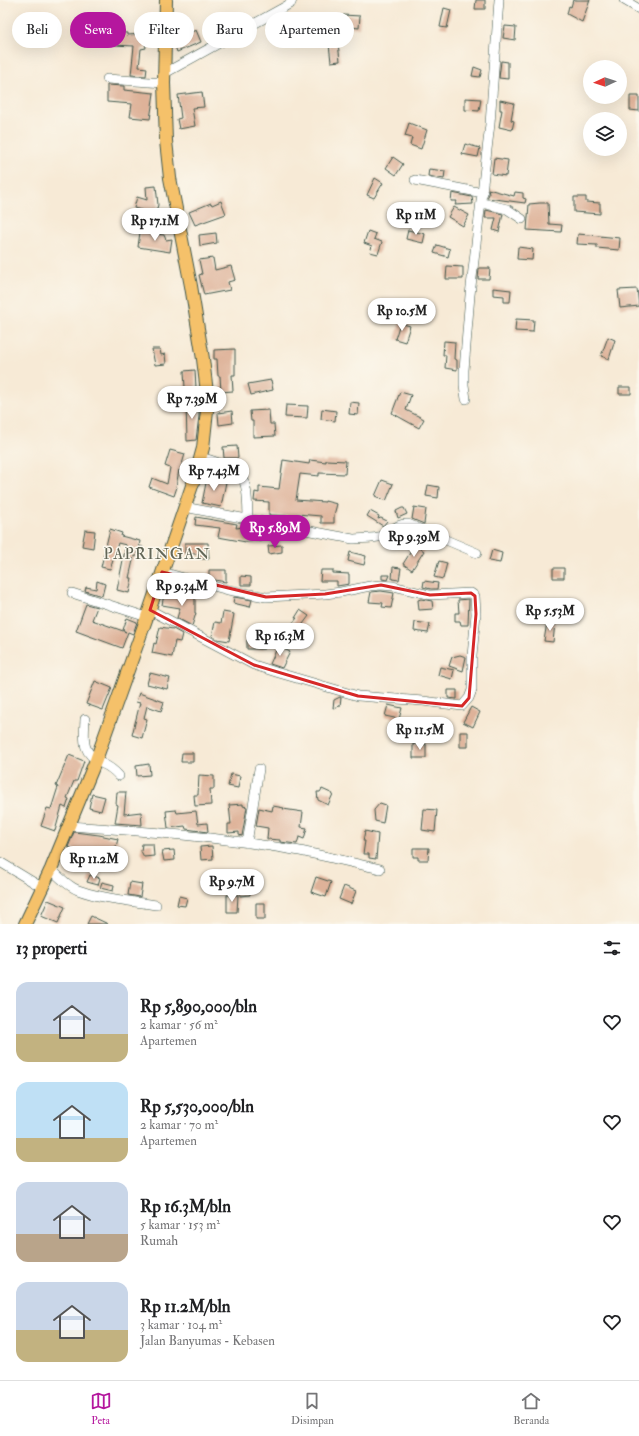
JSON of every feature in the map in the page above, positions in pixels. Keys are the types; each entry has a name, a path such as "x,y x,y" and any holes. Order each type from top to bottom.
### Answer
{"main road":[{"path":"25,924 51,870 96,760 149,614 203,448 208,401 203,359 170,178 165,126 164,78 166,0"}],"street":[{"path":"107,79 164,78 291,3 292,0"},
{"path":"466,399 464,385 464,363 490,124 499,0"},
{"path":"624,0 639,9"},
{"path":"415,180 483,193"},
{"path":"482,203 507,209 522,219"},
{"path":"201,457 230,466 242,475 248,493 248,518"},
{"path":"184,507 301,528 320,534 353,539 382,536 398,526 408,524 477,553"},
{"path":"72,593 149,614 254,665 358,696 423,701 462,706 469,698 472,690 472,656 476,614 475,596 471,593 430,595 393,586 381,585 325,594 266,597 228,590 162,572"},
{"path":"85,719 84,738 86,750 96,760 115,771 119,776"},
{"path":"247,843 259,769"},
{"path":"70,826 126,830 247,843 295,850 380,869"},
{"path":"0,862 42,888"},
{"path":"51,870 78,890 156,905"}],"highlighted area":[{"path":"162,572 266,597 325,594 381,585 430,595 471,593 475,596 476,614 469,698 462,706 358,696 254,665 150,610"}],"building":[{"path":"476,0 485,0 485,9 475,9"},
{"path":"573,0 590,0 582,22 567,14 569,6 571,7"},
{"path":"444,8 451,10 447,28 440,27"},
{"path":"354,16 360,16 359,28 354,27"},
{"path":"505,26 516,27 515,40 503,38"},
{"path":"196,30 201,42 194,45 194,31"},
{"path":"126,33 127,35 134,35 134,46 126,46"},
{"path":"134,46 134,48 146,48 141,49 139,67 147,68 146,76 131,75"},
{"path":"176,48 187,48 177,52"},
{"path":"329,48 339,48 340,61 331,62"},
{"path":"501,61 508,62 508,79 499,78"},
{"path":"474,67 482,70 480,77 472,76"},
{"path":"107,85 124,86 124,90 154,93 150,119 130,117 132,104 107,102"},
{"path":"202,92 204,107 192,108 195,126 179,129 177,119 181,118 178,95"},
{"path":"630,96 639,96 639,111 630,110"},
{"path":"465,98 481,99 479,111 465,110"},
{"path":"500,100 514,103 511,120 514,121 512,130 499,127 502,110 500,110"},
{"path":"409,123 427,130 421,149 410,145 412,138 405,136"},
{"path":"465,144 480,148 478,157 462,154"},
{"path":"393,157 403,164 396,175 386,168"},
{"path":"494,158 508,160 506,176 492,174"},
{"path":"429,169 445,171 444,179 428,176"},
{"path":"375,178 383,183 374,198 367,195"},
{"path":"156,186 158,205 155,214 134,208 137,197 147,200 146,187"},
{"path":"488,189 514,196 515,192 523,193 523,198 526,199 525,203 487,198 489,194"},
{"path":"452,193 472,197 473,204 455,205 457,201 451,201"},
{"path":"574,197 586,197 586,202 600,203 600,214 574,212"},
{"path":"221,201 226,214 195,225 189,212 211,203 212,205"},
{"path":"548,203 549,224 562,225 561,232 527,230 529,204"},
{"path":"454,207 469,215 463,226 448,217"},
{"path":"486,210 503,214 499,232 493,230 496,218 485,218"},
{"path":"408,230 425,234 423,243 406,239"},
{"path":"368,231 376,234 374,239 382,242 378,254 370,252 372,246 364,243"},
{"path":"140,232 164,235 166,240 172,239 170,252 138,247"},
{"path":"216,233 217,243 200,246 199,235"},
{"path":"578,234 620,238 619,250 597,248 597,245 577,244"},
{"path":"437,245 450,249 448,257 434,253"},
{"path":"518,247 533,249 532,260 517,259"},
{"path":"213,258 215,270 231,266 235,280 228,282 230,290 204,295 199,275 202,274 199,260"},
{"path":"447,266 463,267 463,279 446,279"},
{"path":"479,268 490,268 489,279 478,279"},
{"path":"493,288 511,290 510,302 504,302 504,296 493,295"},
{"path":"637,289 639,306 620,308 618,290"},
{"path":"516,319 534,320 533,332 515,331"},
{"path":"400,323 410,326 405,342 395,339"},
{"path":"608,337 615,340 609,359 601,356"},
{"path":"444,341 455,342 454,359 457,360 457,370 445,368 446,355 443,355"},
{"path":"152,349 160,349 161,355 165,354 166,364 155,365"},
{"path":"235,349 235,375 232,375 233,391 221,392 220,376 218,376 217,359 214,359 214,350"},
{"path":"195,370 196,388 185,388 184,371"},
{"path":"271,380 273,390 251,395 248,384"},
{"path":"619,387 631,387 631,394 619,394"},
{"path":"400,392 411,395 406,410 424,419 419,428 392,413"},
{"path":"186,402 199,402 196,440 187,441"},
{"path":"350,402 359,403 358,415 349,414"},
{"path":"286,405 308,406 307,418 285,417"},
{"path":"322,409 336,411 335,421 321,419"},
{"path":"269,410 270,424 274,424 275,436 253,437 253,421 251,421 250,411"},
{"path":"232,411 233,423 219,425 218,413"},
{"path":"237,446 238,458 224,458 223,447"},
{"path":"170,450 185,454 180,471 179,470 177,487 174,496 149,487 152,478 167,484 170,468 165,466"},
{"path":"283,460 309,464 310,460 326,462 326,460 346,461 345,474 319,473 319,476 300,474 296,500 325,501 337,504 334,515 334,523 321,523 321,516 297,514 297,521 287,520 287,516 269,515 269,502 254,501 255,492 259,493 259,487 279,489"},
{"path":"207,478 226,482 221,507 202,503"},
{"path":"382,480 393,484 386,501 375,496"},
{"path":"428,485 439,487 438,498 426,496"},
{"path":"414,507 426,509 424,524 412,519"},
{"path":"404,508 407,514 398,518 396,511"},
{"path":"370,511 379,516 378,519 381,518 387,521 383,526 367,516"},
{"path":"196,517 237,524 236,528 252,526 259,527 260,541 246,542 218,537 220,528 195,525"},
{"path":"110,529 122,533 121,536 140,541 139,546 143,547 141,553 137,552 136,557 134,556 129,578 132,578 129,593 117,590 126,545 118,543 110,569 101,567"},
{"path":"85,530 95,531 93,548 82,546"},
{"path":"185,543 208,543 209,559 200,559 200,554 185,554"},
{"path":"282,545 282,552 269,554 268,546"},
{"path":"415,545 424,551 412,570 403,564"},
{"path":"492,550 502,553 500,563 489,561"},
{"path":"350,552 366,556 364,565 348,561"},
{"path":"439,561 447,563 443,579 434,577"},
{"path":"393,567 401,568 399,580 392,579"},
{"path":"553,568 564,568 564,578 553,578"},
{"path":"209,570 226,570 226,582 209,579"},
{"path":"321,570 333,570 333,573 349,574 349,584 337,586 337,581 320,581"},
{"path":"382,575 390,575 388,580 382,579"},
{"path":"241,576 251,577 251,585 241,585"},
{"path":"97,581 105,584 102,596 85,591 86,587 96,589"},
{"path":"424,581 438,583 437,589 423,587"},
{"path":"381,591 394,593 391,608 382,607 383,603 369,602 371,592"},
{"path":"164,594 180,596 182,594 195,597 196,613 192,626 177,618 180,608 162,605"},
{"path":"234,597 252,600 250,607 233,603"},
{"path":"421,599 432,601 433,609 419,610 418,600"},
{"path":"469,599 468,625 461,625 460,621 455,621 455,613 459,613 458,600"},
{"path":"86,604 97,607 92,620 126,632 123,630 127,618 137,622 133,634 128,632 122,648 76,631"},
{"path":"300,610 309,616 294,636 287,630 297,618 295,618"},
{"path":"223,612 234,614 229,641 217,639 212,636 215,622 221,623"},
{"path":"415,622 430,624 428,633 414,631"},
{"path":"547,622 555,623 553,642 544,641"},
{"path":"160,627 173,629 182,634 180,642 175,641 172,657 152,653"},
{"path":"264,639 264,649 247,649 247,640"},
{"path":"278,646 290,652 282,668 270,664"},
{"path":"460,655 466,657 463,671 449,666 452,657"},
{"path":"440,667 454,670 452,679 438,675"},
{"path":"150,673 170,678 167,689 147,684"},
{"path":"95,681 112,688 103,710 86,704"},
{"path":"448,690 457,690 457,699 448,698"},
{"path":"139,693 164,702 161,711 147,706 144,718 147,719 142,738 132,735 140,703 136,702"},
{"path":"340,697 340,706 333,708 334,700"},
{"path":"388,705 402,708 399,719 385,716"},
{"path":"471,707 480,712 473,727 463,722"},
{"path":"460,732 468,732 468,747 460,747"},
{"path":"413,744 426,744 426,758 413,758"},
{"path":"182,753 193,753 193,762 181,762"},
{"path":"69,755 84,761 77,781 74,781 67,798 69,799 66,808 62,806 55,831 41,826 47,808 51,809 58,787 56,786"},
{"path":"149,764 150,775 137,776 136,766"},
{"path":"231,774 240,776 238,788 228,786"},
{"path":"199,775 214,776 214,789 210,789 211,805 195,806 194,795 198,795"},
{"path":"322,789 333,794 328,805 318,800 317,792 320,792"},
{"path":"117,792 126,792 124,814 141,812 142,825 115,823 118,805 116,804"},
{"path":"92,794 105,797 101,811 89,808"},
{"path":"380,803 386,805 383,823 375,821 374,810"},
{"path":"243,804 243,806 247,807 242,836 239,835 239,832 228,833 228,824 231,824 229,805"},
{"path":"273,806 303,812 301,827 307,828 304,839 299,837 297,844 267,839 268,828 256,826 259,808 272,811"},
{"path":"424,809 437,810 435,832 422,830"},
{"path":"176,810 177,813 196,811 198,824 207,823 208,832 186,829 185,826 168,828 166,811"},
{"path":"365,831 378,834 376,859 369,858 369,854 363,854"},
{"path":"74,832 118,839 114,854 98,850 97,856 83,853 80,869 71,867 74,849 68,847"},
{"path":"142,844 153,844 154,856 144,857 141,851"},
{"path":"212,846 213,859 201,860 200,847"},
{"path":"413,848 429,848 428,860 418,860 418,857 413,857"},
{"path":"174,850 175,860 164,861 162,851"},
{"path":"90,875 100,878 98,885 87,882"},
{"path":"316,877 331,882 326,897 311,892"},
{"path":"250,878 250,895 240,896 240,879"},
{"path":"102,882 114,885 113,891 100,888"},
{"path":"130,882 142,884 140,897 128,895"},
{"path":"344,886 356,891 351,904 339,899"},
{"path":"227,895 238,895 237,912 227,912"},
{"path":"179,896 187,898 185,906 177,905"},
{"path":"48,900 65,907 58,923 41,916"},
{"path":"256,903 265,903 265,919 256,919"},
{"path":"91,916 108,924 87,924"}],"district":[{"name":"PAPRINGAN","path":"157,553"}]}
